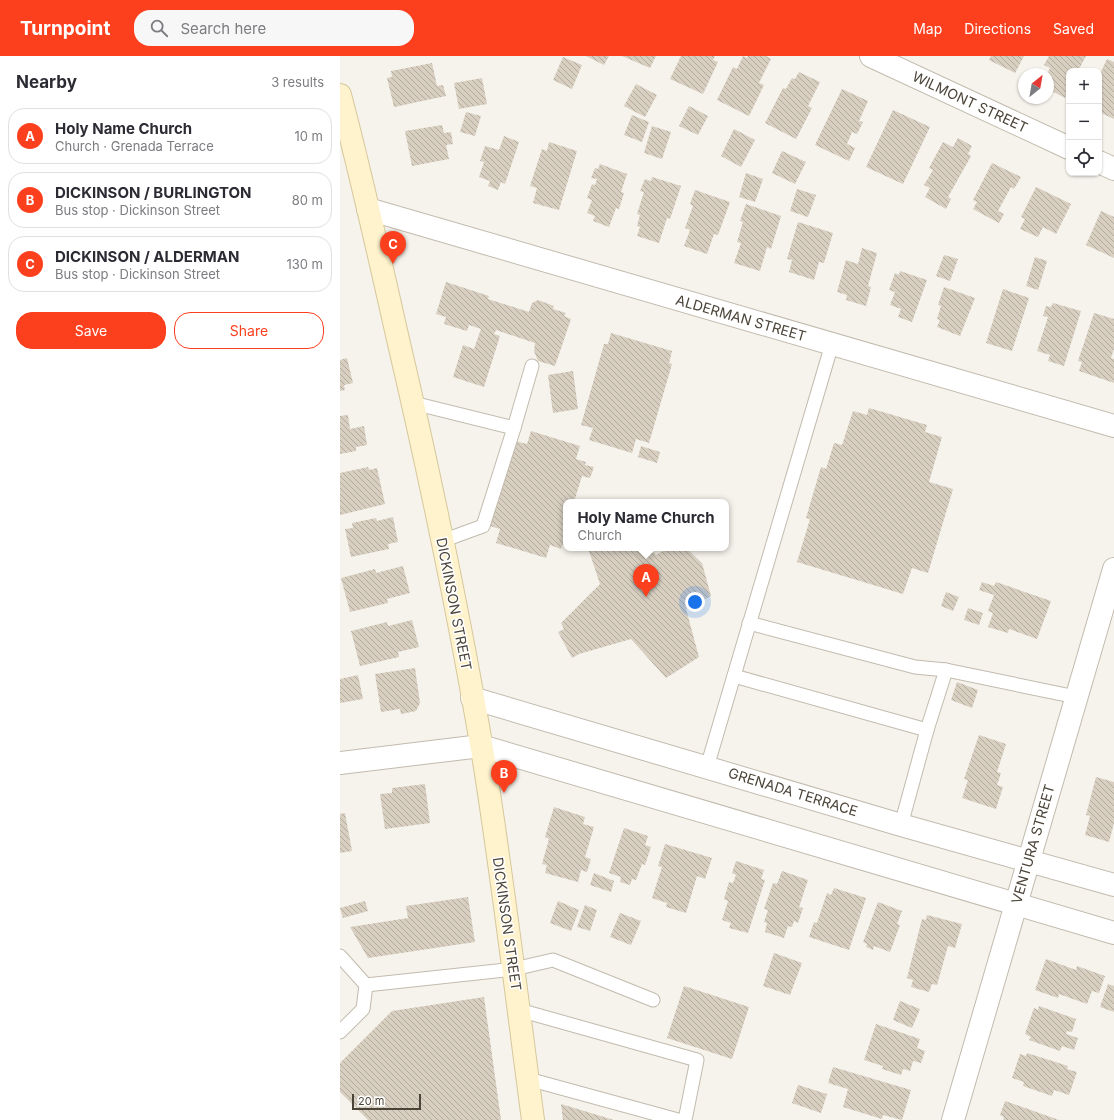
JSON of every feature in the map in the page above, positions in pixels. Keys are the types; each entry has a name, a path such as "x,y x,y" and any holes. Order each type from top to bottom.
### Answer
{"main road":[{"name":"DICKINSON STREET","path":"340,95 413,403 442,541 472,698 481,746 514,968 533,1120"}],"street":[{"name":"WILMONT STREET","path":"871,56 1066,147"},
{"path":"1102,163 1114,169"},
{"name":"ALDERMAN STREET","path":"368,209 1114,426"},
{"name":"VENTURA STREET","path":"953,1120 1114,569"},
{"name":"GRENADA TERRACE","path":"472,698 901,825 1114,885"},
{"path":"340,763 481,746 1114,933"}],"lane":[{"path":"707,767 832,344"},
{"path":"442,541 483,526 532,366"},
{"path":"413,403 514,428"},
{"path":"749,623 914,667 946,670 1076,697"},
{"path":"901,825 927,730 946,670"},
{"path":"734,676 927,730"},
{"path":"340,956 366,985 363,1009 340,1032"},
{"path":"366,985 514,968 552,960 653,1000"},
{"path":"519,1010 697,1060 685,1120"},
{"path":"528,1079 642,1115 678,1120"}],"building":[{"path":"586,56 609,56 604,65"},
{"path":"622,56 656,56 650,68"},
{"path":"681,56 715,56 713,60 718,62 703,94 670,79"},
{"path":"743,56 747,58 748,56 766,56 771,59 759,83 764,85 749,116 717,100 733,67 737,69"},
{"path":"991,56 1024,56 1015,73 989,60"},
{"path":"1049,56 1086,56 1080,68 1066,68 1065,98 1054,92 1054,68 1044,65"},
{"path":"563,57 582,65 572,89 553,80"},
{"path":"1107,59 1114,62 1114,119 1102,113 1102,70"},
{"path":"432,63 437,86 443,85 446,96 394,107 387,78 392,77 391,71"},
{"path":"799,72 820,82 808,106 812,108 796,139 765,123 783,88 786,89 792,78 795,79"},
{"path":"482,78 487,104 459,109 454,83"},
{"path":"636,84 657,95 645,117 624,106"},
{"path":"842,89 868,101 859,121 863,122 857,134 852,132 847,144 855,148 849,161 815,145"},
{"path":"689,106 708,116 698,135 679,126"},
{"path":"893,110 930,127 903,184 866,167"},
{"path":"466,112 481,116 475,136 460,132"},
{"path":"632,115 649,122 642,142 624,135"},
{"path":"442,125 444,133 451,132 453,144 446,145 449,159 412,166 405,131"},
{"path":"652,126 671,132 662,159 644,153"},
{"path":"734,129 755,140 741,167 721,156"},
{"path":"504,136 519,142 505,184 501,182 498,190 488,186 490,181 479,177 484,162 480,161 485,146 499,150"},
{"path":"958,138 972,146 968,154 971,156 948,197 951,199 946,209 925,197 930,188 924,185 933,170 929,168 943,142 953,147"},
{"path":"549,142 577,151 559,210 533,203 537,188 530,186 542,149 547,151"},
{"path":"782,151 806,162 795,184 772,173"},
{"path":"992,163 1021,177 1014,189 1011,187 998,211 1004,214 999,223 973,209 977,202 973,200"},
{"path":"600,164 627,174 621,192 624,193 619,209 616,208 609,227 593,221 595,216 587,213 592,200 587,198 592,184 595,185 597,179 591,178 595,168 598,169"},
{"path":"746,173 763,179 755,202 739,197"},
{"path":"652,177 681,186 670,219 667,218 659,243 637,236 640,227 637,226 640,215 637,214 644,192 640,191 645,179 651,181"},
{"path":"1036,187 1071,204 1056,234 1043,227 1038,237 1020,229 1025,219 1021,217"},
{"path":"797,189 816,195 808,217 790,211"},
{"path":"695,190 730,202 718,235 714,234 707,254 684,246 690,230 685,228 693,206 690,204"},
{"path":"746,204 781,216 771,249 767,247 760,271 734,263 741,243 737,242 743,222 740,221"},
{"path":"1101,211 1114,217 1114,258 1086,245"},
{"path":"798,222 833,233 824,263 819,262 814,280 789,272 792,260 787,259"},
{"path":"862,248 877,253 868,286 871,287 866,306 846,300 847,295 837,292 846,260 858,264"},
{"path":"944,255 958,259 950,281 936,276"},
{"path":"1035,257 1047,261 1038,290 1026,286"},
{"path":"900,271 927,280 912,322 898,317 901,309 890,305 895,292 889,290 895,273 899,275"},
{"path":"446,282 489,296 488,299 529,312 532,303 538,300 554,306 553,309 566,313 564,316 571,319 555,366 538,361 534,351 535,343 496,330 494,334 500,336 484,387 453,377 463,345 474,349 481,329 469,325 467,331 444,324 446,317 436,314"},
{"path":"944,287 975,298 960,336 937,327 940,320 937,319 941,306 938,305"},
{"path":"1003,289 1029,298 1012,351 986,343"},
{"path":"1053,303 1081,311 1064,366 1048,361 1050,355 1037,351 1048,317 1043,316 1046,306 1051,307"},
{"path":"1094,313 1114,319 1114,349 1111,358 1114,359 1114,383 1079,371 1082,362 1078,361"},
{"path":"611,333 672,351 669,363 672,364 649,443 636,439 632,453 589,440 593,428 581,425 604,344 608,344"},
{"path":"347,358 353,383 344,385 345,390 340,391 340,360"},
{"path":"573,371 578,409 553,413 548,375"},
{"path":"869,408 927,425 925,432 942,437 929,482 953,489 928,573 912,568 903,594 797,562 810,519 806,518 821,467 826,469 834,443 842,445 853,411 867,415"},
{"path":"348,415 350,429 364,426 367,445 356,447 356,451 340,454 340,416"},
{"path":"531,431 580,446 576,459 586,462 585,465 594,467 590,478 582,476 575,499 563,499 563,545 561,549 550,545 546,558 496,543 500,529 490,526 515,441 527,444"},
{"path":"641,446 660,452 657,463 638,457"},
{"path":"368,467 369,470 377,468 385,504 340,515 340,473"},
{"path":"393,517 398,542 388,544 389,549 351,557 345,529 353,528 352,523 376,518 377,521"},
{"path":"589,551 653,551 656,555 663,551 689,551 702,563 711,596 686,609 699,657 666,678 631,639 579,654 572,658 558,632 564,629 561,623 600,584"},
{"path":"403,566 410,593 387,599 388,603 350,612 341,578 375,569 376,573"},
{"path":"982,582 994,586 996,582 1051,601 1037,639 1009,629 1008,633 988,627 993,613 988,611 994,595 979,590"},
{"path":"946,592 959,597 953,611 941,606"},
{"path":"968,608 983,613 979,625 964,620"},
{"path":"412,620 419,647 398,652 399,657 360,666 351,631 387,622 388,626"},
{"path":"415,668 420,703 416,711 401,714 400,709 381,712 375,674"},
{"path":"358,675 363,699 340,703 340,679"},
{"path":"957,682 978,690 972,708 951,700"},
{"path":"979,735 1006,744 997,772 1001,773 997,785 1003,787 996,809 962,798 968,780 964,779"},
{"path":"1096,777 1114,782 1114,823 1109,842 1085,835 1090,816 1086,815"},
{"path":"425,784 430,823 385,829 380,794 392,793 392,788"},
{"path":"554,807 585,817 583,824 594,827 585,857 591,859 587,872 581,870 578,882 545,873 547,865 542,864 549,839 545,837"},
{"path":"345,813 352,851 340,853 340,814"},
{"path":"624,828 648,836 645,845 651,847 645,865 642,864 636,880 632,879 630,885 620,882 621,877 609,873"},
{"path":"665,844 712,858 705,879 697,876 686,913 666,907 667,903 652,898 662,867 658,866"},
{"path":"736,861 764,870 761,879 765,880 748,933 729,928 731,923 722,920 728,901 724,899 729,882 733,883 736,875 732,873"},
{"path":"782,871 808,880 799,907 803,908 798,923 794,921 792,927 788,926 784,938 765,932 767,923 764,922 768,910 764,909 773,883 777,884"},
{"path":"594,873 614,881 611,892 590,885"},
{"path":"834,888 866,898 849,950 809,937 814,922 817,923 827,893 831,895"},
{"path":"468,897 475,942 368,958 350,927 408,918 406,906"},
{"path":"365,901 368,911 343,918 340,908"},
{"path":"558,901 579,910 571,931 550,923"},
{"path":"878,902 902,911 897,924 900,925 890,952 874,946 873,950 866,947 867,944 863,942"},
{"path":"585,905 597,910 590,931 577,927"},
{"path":"620,913 641,921 631,945 610,937"},
{"path":"927,915 962,924 955,948 948,946 937,985 932,984 929,992 911,987 913,980 907,978 922,919 926,920"},
{"path":"774,953 802,963 790,995 763,986"},
{"path":"1046,959 1076,970 1077,966 1105,976 1099,993 1092,991 1087,1004 1059,994 1058,998 1035,990"},
{"path":"1108,984 1114,986 1114,1012 1100,1007"},
{"path":"684,986 749,1007 732,1059 667,1038"},
{"path":"484,997 501,1120 368,1120 340,1092 340,1063 392,1011"},
{"path":"900,1001 920,1009 912,1028 893,1020"},
{"path":"1039,1006 1076,1019 1072,1032 1067,1031 1066,1034 1078,1038 1074,1050 1062,1046 1060,1051 1029,1040 1031,1037 1025,1034 1034,1008 1038,1010"},
{"path":"876,1024 920,1039 917,1048 925,1051 921,1063 913,1061 910,1071 903,1069 901,1075 882,1069 883,1066 864,1060"},
{"path":"1027,1053 1068,1066 1067,1069 1077,1072 1069,1095 1054,1090 1052,1096 1023,1086 1024,1082 1012,1078 1020,1054 1026,1056"},
{"path":"833,1067 911,1090 902,1120 883,1115 882,1119 843,1107 848,1089 828,1083"},
{"path":"798,1085 827,1094 821,1113 792,1103"},
{"path":"1005,1101 1059,1120 1003,1120 1004,1117 1000,1115"},
{"path":"561,1104 614,1120 563,1120"}],"place":[{"name":"DICKINSON / ALDERMAN","path":"393,264"},
{"name":"Holy Name Church","path":"646,597"},
{"name":"DICKINSON / BURLINGTON","path":"504,793"}]}
